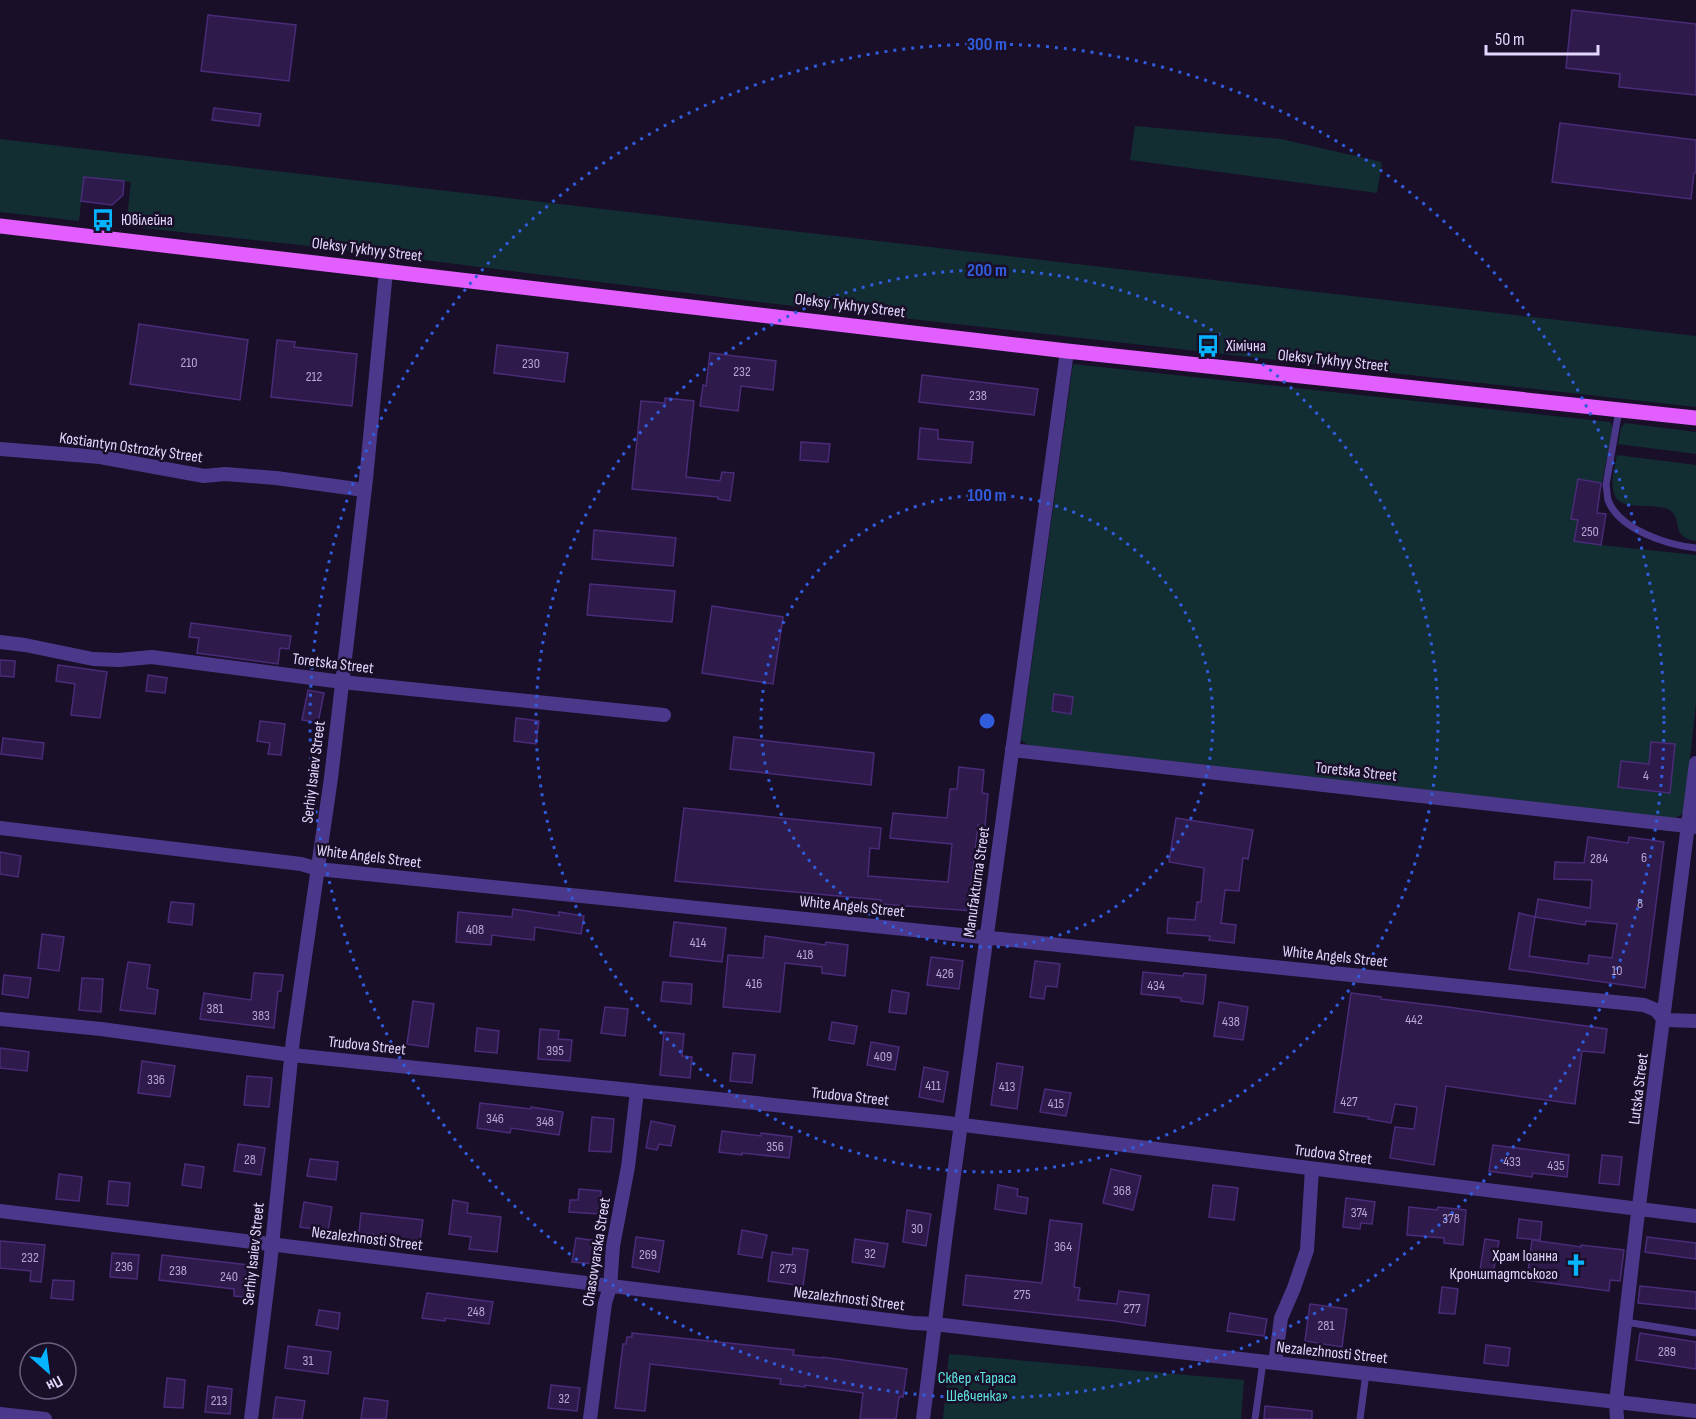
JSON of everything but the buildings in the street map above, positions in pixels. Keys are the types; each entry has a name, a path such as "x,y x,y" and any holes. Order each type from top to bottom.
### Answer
{"main road":[{"name":"Oleksy Tykhyy Street","path":"0,226 1067,351 1696,418"}],"street":[{"name":"Serhiy Isaiev Street","path":"251,1419 273,1244 292,1055 331,778 386,271"},
{"name":"Manufakturna Street","path":"922,1419 1067,351"},
{"name":"Kostiantyn Ostrozky Street","path":"0,449 100,457 204,476 225,474 255,476 364,490"},
{"name":"Toretska Street","path":"0,642 93,659 119,660 152,657 342,682 664,715"},
{"name":"Toretska Street","path":"1012,750 1693,826"},
{"name":"Lutska Street","path":"1617,1419 1616,1402 1625,1322 1664,1020 1693,826 1696,763"},
{"name":"White Angels Street","path":"0,828 300,864 318,869 1644,1005 1656,1010 1664,1020"},
{"name":"Trudova Street","path":"0,1019 101,1029 292,1055 939,1122 1696,1216"},
{"path":"1664,1020 1696,1021"},
{"name":"Chasovyarska Street","path":"590,1419 605,1303 610,1287 613,1246 628,1167 637,1091"},
{"path":"1269,1362 1281,1318 1307,1250 1312,1169"},
{"name":"Nezalezhnosti Street","path":"0,1211 901,1322 1696,1411"},
{"path":"0,1414 45,1419"}],"lane":[{"path":"1619,410 1606,485 1611,507 1638,530 1665,542 1696,548"},
{"path":"1625,1322 1696,1333"},
{"path":"1255,1419 1269,1362"},
{"path":"1360,1419 1366,1373"}],"green space":[{"path":"1135,126 1281,139 1382,162 1377,193 1130,160"},
{"path":"0,139 1696,336 1696,407 768,303 344,250 126,226 131,182 84,177 79,221 0,212"},
{"path":"1073,364 1610,422 1613,427 1602,483 1578,479 1571,519 1578,520 1574,541 1696,555 1696,704 1684,813 1675,818 1029,746 1021,740"},
{"path":"1625,423 1696,432 1696,454 1618,444 1621,428"},
{"path":"1617,455 1696,465 1696,541 1682,536 1676,517 1668,509 1632,505 1619,501 1615,496 1612,483"},
{"name":"Сквер «Тараса Шевченка»","path":"949,1354 1244,1380 1241,1419 943,1419"}],"place":[{"name":"Ювілейна","path":"103,220"},
{"name":"Хімічна","path":"1208,346"},
{"name":"Храм Іоанна Кронштадтського","path":"1576,1265"}]}
